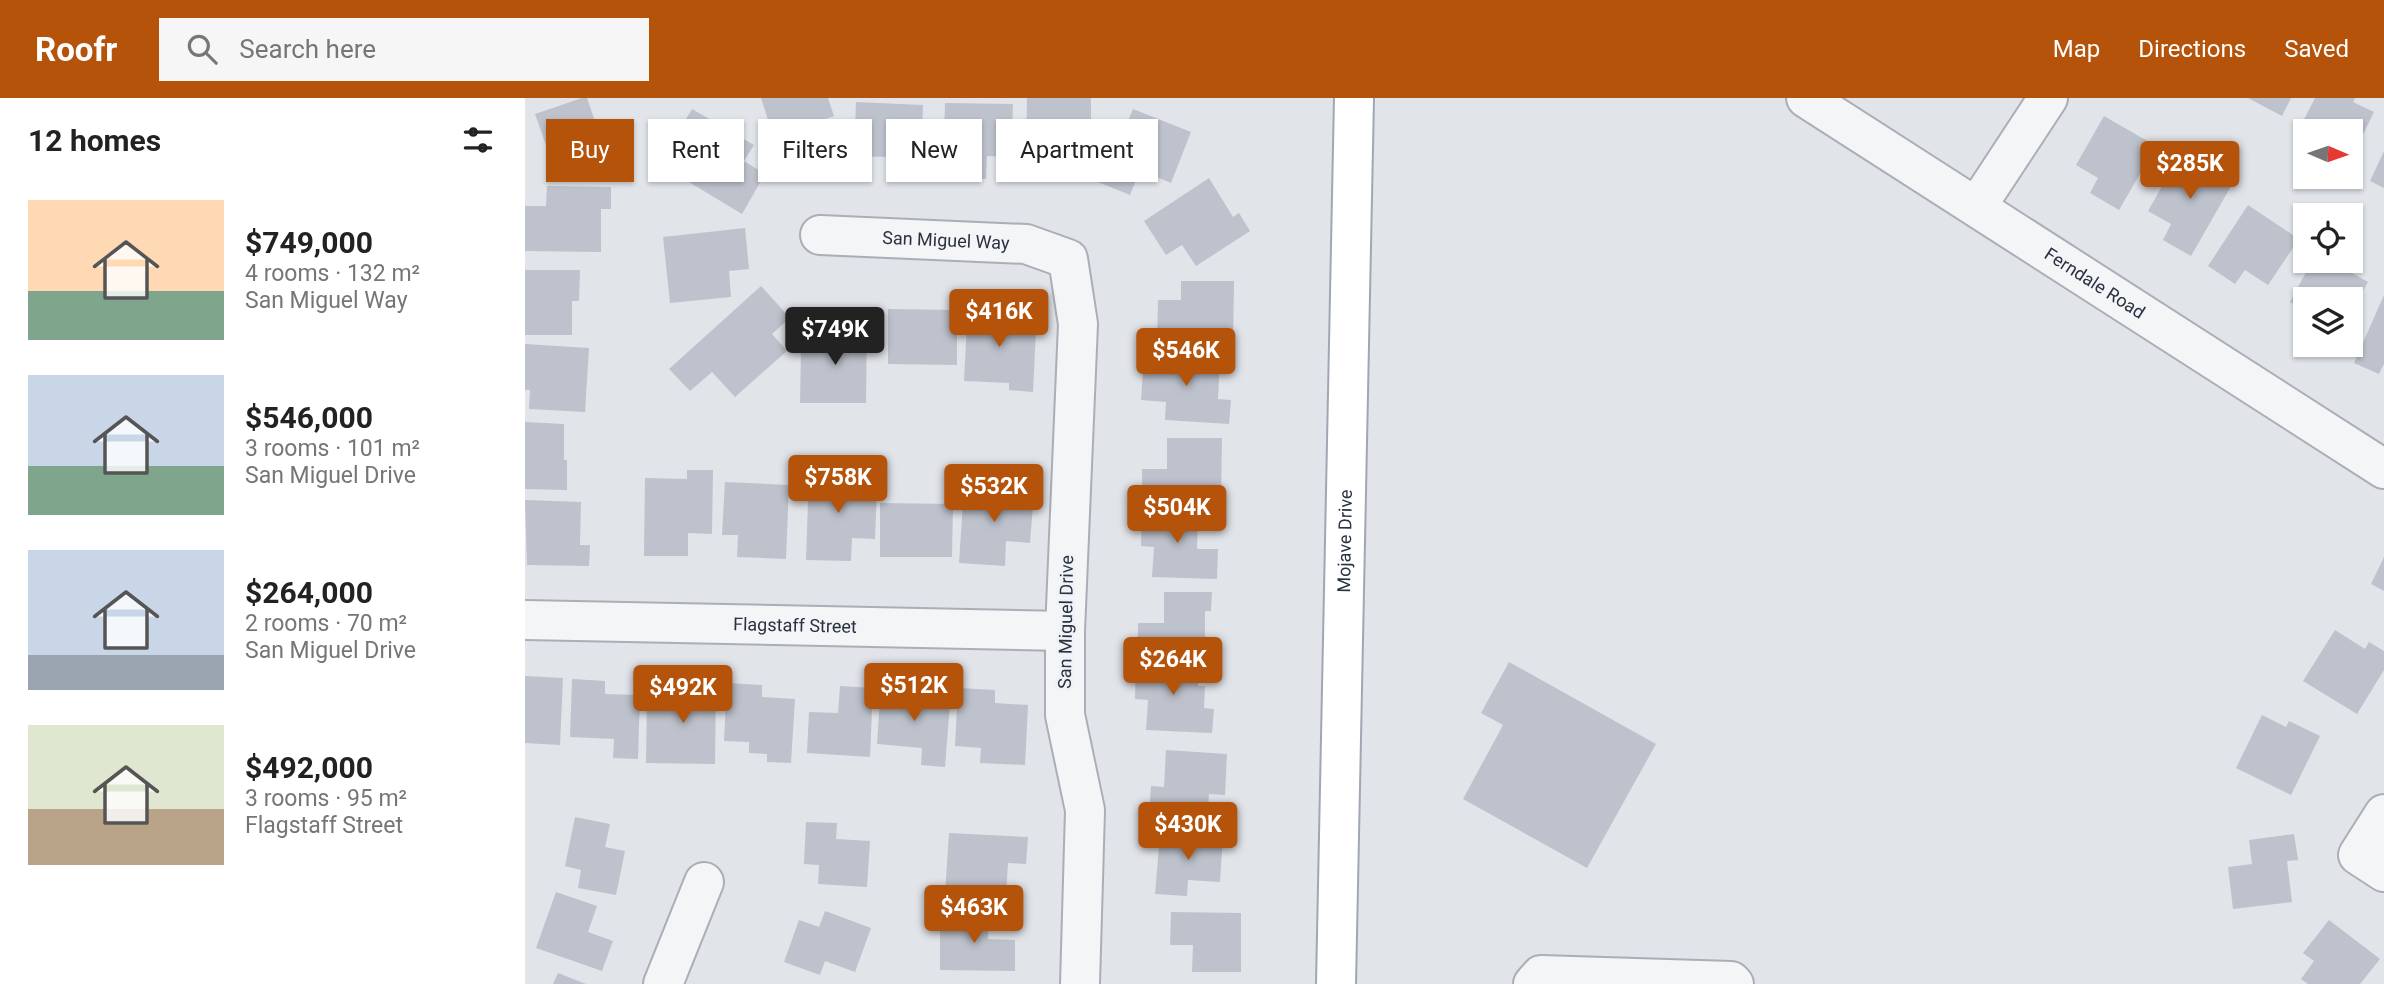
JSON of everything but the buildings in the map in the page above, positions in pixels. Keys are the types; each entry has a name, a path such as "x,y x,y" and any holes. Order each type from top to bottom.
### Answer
{"main road":[{"name":"Mojave Drive","path":"1336,984 1354,98"}],"street":[{"name":"Ferndale Road","path":"1806,98 2384,469"},
{"path":"1977,206 2048,98"},
{"name":"San Miguel Way","path":"820,235 1026,244 1068,258"},
{"name":"San Miguel Drive","path":"1068,258 1078,324 1065,631 1065,715 1085,810 1080,984"},
{"name":"Flagstaff Street","path":"525,620 1065,631"},
{"path":"2384,814 2358,855 2384,872"},
{"path":"663,984 704,882"},
{"path":"1534,984 1541,975 1593,980 1731,981 1734,984"}]}
